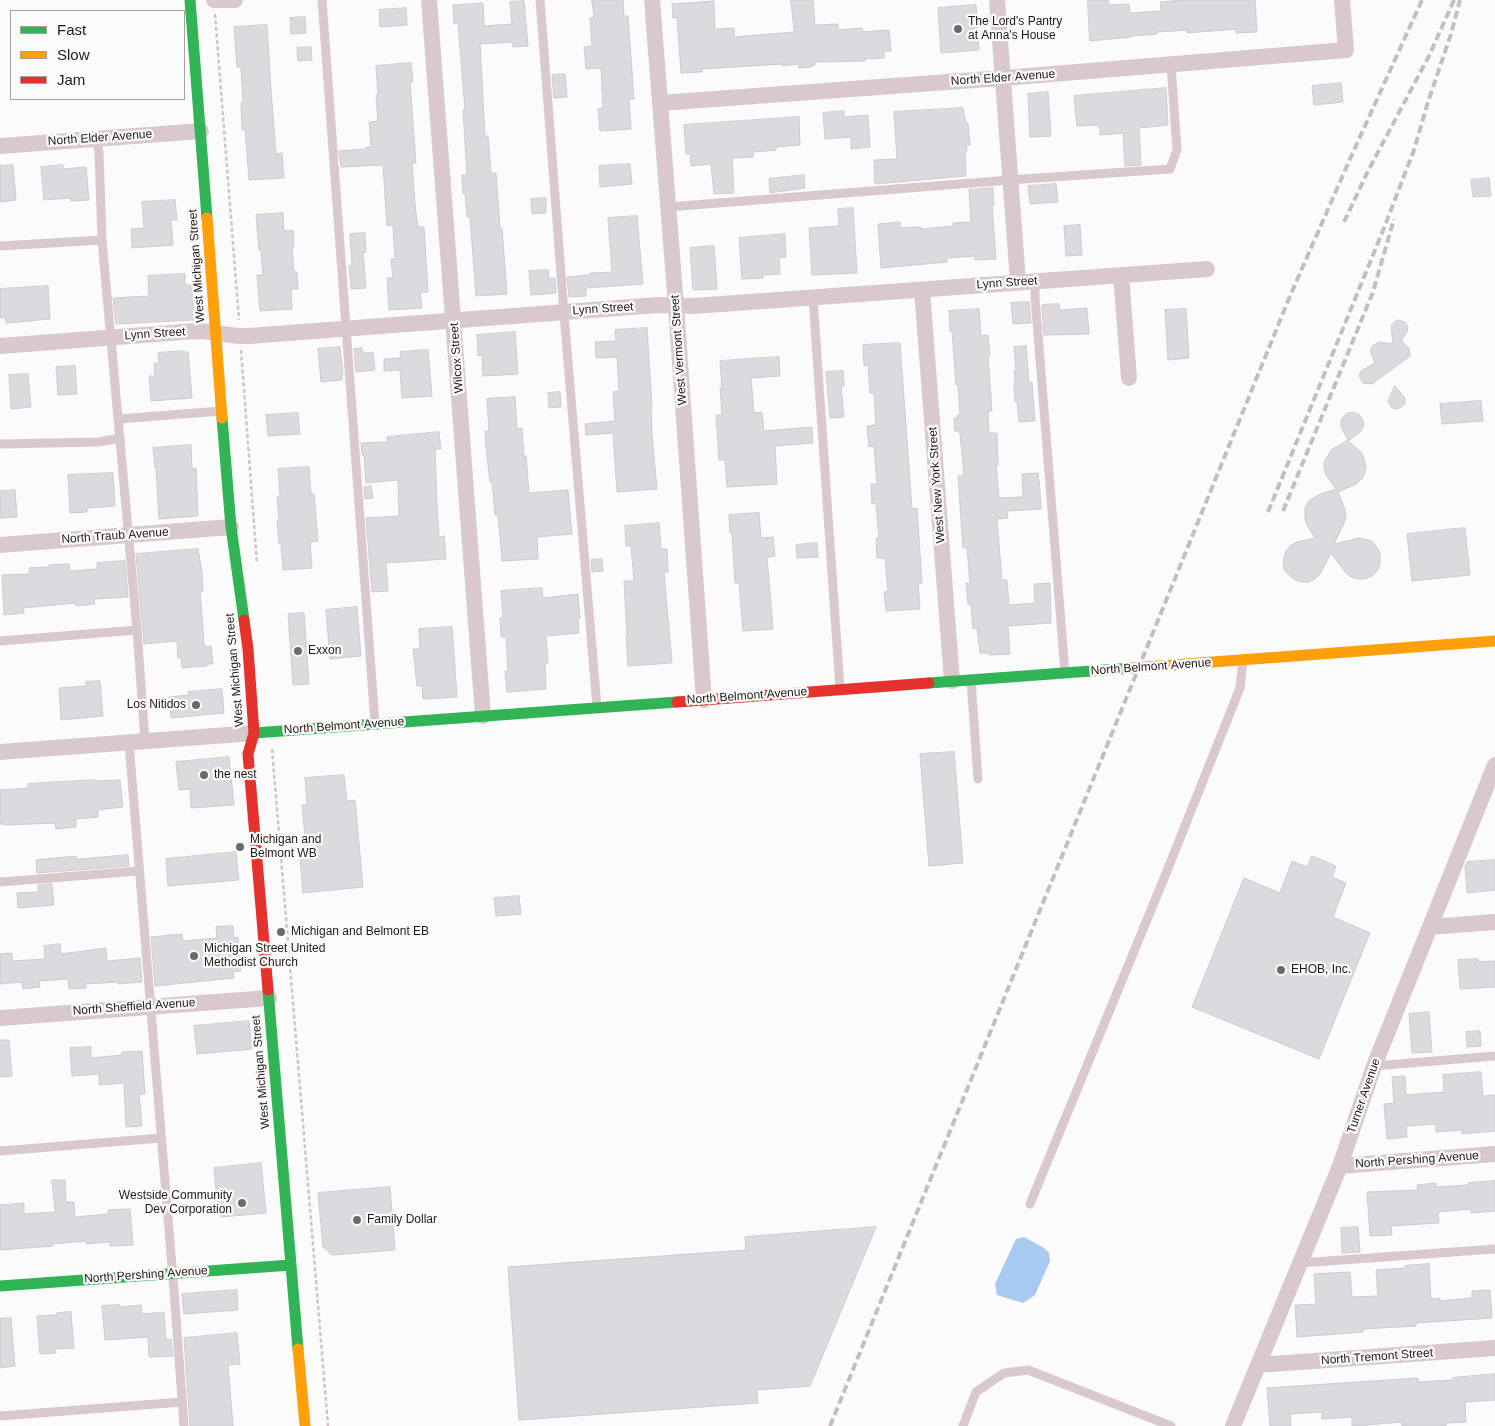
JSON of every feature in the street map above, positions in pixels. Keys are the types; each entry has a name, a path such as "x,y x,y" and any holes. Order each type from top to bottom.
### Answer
{"main road":[{"name":"West Michigan Street","path":"190,0 231,527 247,639 254,733 248,754 305,1426"},
{"name":"North Belmont Avenue","path":"254,733 1495,641"},
{"name":"North Pershing Avenue","path":"0,1286 291,1265"}],"street":[{"path":"215,7 235,0"},
{"name":"Wilcox Street","path":"429,0 483,716"},
{"name":"West Vermont Street","path":"652,0 704,700"},
{"path":"997,0 1018,282"},
{"name":"North Elder Avenue","path":"660,103 1346,50 1342,0"},
{"name":"North Elder Avenue","path":"0,146 200,131"},
{"name":"Lynn Street","path":"0,346 196,331 248,336 658,305 694,306 1207,269"},
{"path":"1121,275 1129,378"},
{"name":"West New York Street","path":"922,290 952,681"},
{"name":"North Traub Avenue","path":"0,545 231,527"},
{"name":"North Belmont Avenue","path":"0,752 254,733"},
{"name":"Turner Avenue","path":"1233,1426 1340,1166 1374,1066 1430,927 1491,784 1495,766"},
{"path":"1430,927 1495,922"},
{"name":"North Sheffield Avenue","path":"0,1018 269,998"},
{"name":"North Pershing Avenue","path":"1340,1166 1495,1154"},
{"name":"North Tremont Street","path":"1258,1365 1495,1348"}],"lane":[{"path":"322,0 375,724"},
{"path":"540,0 597,708"},
{"path":"668,207 1170,169 1177,150 1171,65"},
{"path":"96,139 99,152 102,240 129,535 145,741"},
{"path":"0,246 102,240"},
{"path":"1036,281 1035,297 1065,673"},
{"path":"813,298 840,690"},
{"path":"119,419 222,411"},
{"path":"0,444 99,442 120,438"},
{"path":"0,641 136,630"},
{"path":"1030,1204 1164,880 1240,688 1243,660"},
{"path":"971,680 978,779"},
{"path":"129,743 184,1426"},
{"path":"0,882 139,871"},
{"path":"1374,1066 1495,1056"},
{"path":"0,1151 161,1138"},
{"path":"1300,1263 1495,1249"},
{"path":"963,1426 976,1392 1004,1373 1028,1370 1171,1426"},
{"path":"0,1416 182,1402"}],"path":[{"path":"215,7 239,321"},
{"path":"241,351 258,572"},
{"path":"272,752 328,1426"}],"water":[{"path":"1024,1237 1044,1248 1049,1253 1050,1261 1035,1295 1023,1303 997,1295 995,1284 1016,1239"}],"building":[{"path":"592,0 623,0 624,16 628,16 634,99 629,99 631,129 600,131 598,109 603,108 601,68 586,69 584,47 592,46 590,18 594,18"},
{"path":"791,0 813,0 815,25 838,24 838,30 862,28 863,32 889,30 891,51 884,51 884,58 865,59 865,61 815,62 815,65 811,67 799,68 798,64 782,66 782,64 702,69 702,72 681,73 677,17 673,18 672,4 714,1 715,29 734,28 734,37 794,32"},
{"path":"1088,0 1108,0 1109,5 1129,4 1130,13 1161,11 1160,2 1255,0 1257,32 1236,33 1236,29 1187,33 1187,30 1090,41"},
{"path":"524,1 528,46 513,47 512,42 480,44 485,136 488,136 491,173 496,173 507,294 476,296 470,217 467,217 465,193 463,194 462,175 467,175 463,110 465,110 458,23 454,24 453,5 483,3 484,26 512,24 510,2"},
{"name":"The Lord's Pantry at Anna's House","path":"976,5 979,50 941,53 938,8"},
{"path":"406,8 407,25 380,27 379,10"},
{"path":"305,17 306,33 291,34 290,18"},
{"path":"267,25 276,154 282,153 284,178 249,180 245,129 242,130 241,67 237,67 234,27"},
{"path":"311,47 312,60 298,61 297,48"},
{"path":"411,63 413,82 410,82 416,163 412,163 415,205 418,227 424,227 428,292 420,292 422,308 389,310 387,278 393,278 391,259 395,259 393,225 387,226 383,165 341,167 339,151 371,147 369,122 378,121 376,66"},
{"path":"565,74 567,97 554,98 552,75"},
{"path":"1341,83 1343,102 1314,105 1312,86"},
{"path":"1166,88 1168,125 1139,128 1141,165 1125,166 1123,133 1100,135 1100,127 1098,125 1077,126 1074,96"},
{"path":"1048,92 1051,136 1030,137 1028,94"},
{"path":"963,108 966,123 968,123 970,145 966,145 967,151 965,151 966,176 875,184 874,160 897,159 894,112"},
{"path":"844,111 844,117 868,115 870,147 851,149 851,137 825,139 823,113"},
{"path":"799,117 800,145 776,147 776,150 753,152 753,157 732,158 734,193 714,194 711,164 691,166 690,154 686,154 684,125"},
{"path":"630,164 632,184 600,187 599,166"},
{"path":"13,165 16,200 0,202 0,166"},
{"path":"63,165 63,169 86,167 89,200 71,201 70,198 44,200 41,167"},
{"path":"804,175 805,188 770,193 769,179"},
{"path":"1489,178 1491,196 1473,197 1471,180"},
{"path":"1056,184 1058,202 1030,204 1028,186"},
{"path":"993,188 994,206 992,206 996,259 975,260 975,256 947,258 947,262 881,268 878,224 900,222 900,228 921,227 921,229 953,226 953,223 971,222 969,190"},
{"path":"546,198 546,213 532,214 531,199"},
{"path":"175,200 177,220 171,220 173,245 132,248 131,229 144,228 142,202"},
{"path":"853,208 857,273 812,275 809,228 839,226 838,209"},
{"path":"283,213 284,231 293,230 294,272 297,272 298,289 291,289 292,309 260,311 257,275 263,275 256,215"},
{"path":"637,216 643,284 586,288 586,296 569,297 567,277 612,272 608,218"},
{"path":"1080,225 1082,255 1066,256 1064,226"},
{"path":"365,233 366,252 363,253 366,288 351,289 349,266 352,265 350,234"},
{"path":"785,234 786,257 779,258 780,274 763,275 763,278 742,279 739,238"},
{"path":"714,246 717,289 693,290 690,248"},
{"path":"548,270 549,278 555,278 556,293 531,295 529,271"},
{"path":"185,274 185,285 192,285 194,320 116,324 113,298 149,296 148,276"},
{"path":"48,286 50,319 6,323 5,317 0,318 0,289"},
{"path":"1029,302 1031,323 1013,324 1011,303"},
{"path":"1059,304 1060,310 1087,308 1089,334 1044,335 1042,305"},
{"path":"979,309 981,336 988,335 992,411 988,411 989,433 997,433 998,465 996,465 999,498 1023,497 1022,474 1038,473 1040,490 1041,509 1007,511 1008,518 997,519 1002,580 1007,580 1009,605 1035,603 1034,584 1050,583 1051,623 1008,626 1010,654 989,655 989,653 980,653 977,628 973,629 971,604 968,604 966,583 970,583 967,548 963,548 958,476 964,476 960,433 955,431 954,418 958,418 957,415 960,415 949,311"},
{"path":"1186,309 1189,358 1168,360 1165,310"},
{"path":"1397,320 1405,322 1408,327 1401,341 1409,348 1410,356 1372,384 1363,383 1359,376 1361,371 1375,363 1370,351 1372,346 1379,342 1393,344 1391,326"},
{"path":"647,328 652,435 657,489 617,492 613,433 586,435 585,424 615,421 613,392 619,391 617,357 596,358 595,342 616,341 615,330"},
{"path":"515,332 518,374 483,376 482,355 478,356 477,335"},
{"path":"900,343 912,509 917,508 922,583 918,583 920,609 886,611 884,592 888,591 885,558 877,558 876,538 879,538 876,503 872,504 871,484 877,484 874,446 869,447 867,426 876,425 874,393 870,393 868,365 864,366 863,345"},
{"path":"1026,346 1029,383 1032,382 1035,421 1019,422 1017,402 1015,402 1014,371 1016,371 1014,347"},
{"path":"340,347 342,380 321,382 318,349"},
{"path":"362,348 363,353 373,352 375,370 356,372 354,349"},
{"path":"428,350 432,396 402,398 400,370 384,371 384,359 401,358 400,352"},
{"path":"188,352 192,398 151,401 149,376 155,376 154,363 159,363 158,353"},
{"path":"779,357 780,376 751,378 754,413 762,412 764,431 812,427 813,443 775,446 777,484 727,487 725,460 719,460 716,415 722,415 720,361"},
{"path":"75,366 77,394 58,395 56,367"},
{"path":"843,371 844,386 841,386 844,417 830,418 826,372"},
{"path":"28,374 31,407 11,409 9,375"},
{"path":"1395,386 1405,398 1405,404 1398,409 1392,408 1388,401"},
{"path":"560,392 561,407 549,408 548,393"},
{"path":"515,397 517,429 522,428 529,493 568,490 572,534 537,537 538,559 502,561 498,515 495,515 486,447 485,431 489,431 487,399"},
{"path":"1481,401 1483,421 1442,424 1440,404"},
{"path":"1353,412 1360,415 1364,425 1360,432 1348,441 1362,453 1366,466 1365,473 1356,484 1338,492 1346,514 1345,521 1334,544 1359,538 1372,541 1380,552 1380,565 1372,576 1358,579 1346,573 1331,553 1320,574 1315,579 1309,582 1295,580 1285,571 1283,564 1286,551 1296,542 1315,538 1306,523 1305,508 1309,501 1318,495 1336,489 1326,475 1324,462 1331,450 1348,440 1341,427 1341,420 1346,414"},
{"path":"298,413 300,434 268,436 266,415"},
{"path":"439,432 441,449 435,449 437,506 439,537 444,536 446,559 386,563 388,591 372,592 366,518 399,516 398,480 366,483 361,443 387,442 387,437"},
{"path":"191,445 192,469 196,468 198,516 159,519 153,448"},
{"path":"309,467 311,494 314,494 318,541 310,542 312,568 283,570 277,521 279,521 277,497 280,496 278,469"},
{"path":"113,473 115,506 87,508 87,512 70,513 68,475"},
{"path":"371,486 373,498 365,499 364,487"},
{"path":"15,490 17,517 0,518 0,491"},
{"path":"759,513 761,538 773,537 775,556 767,557 773,629 743,631 739,583 735,583 729,515"},
{"path":"659,523 661,549 667,549 668,572 664,572 672,663 628,666 624,581 634,581 631,546 626,546 625,526"},
{"path":"1465,528 1470,575 1412,581 1407,534"},
{"path":"817,543 818,557 797,558 796,545"},
{"path":"198,549 202,573 203,591 200,591 204,644 206,647 211,646 213,664 182,668 181,657 178,658 177,641 144,644 136,554"},
{"path":"602,559 603,571 592,572 591,560"},
{"path":"125,561 128,597 94,599 95,604 76,606 75,603 23,608 24,613 4,615 2,575 29,574 29,568 49,567 49,565 69,564 70,571 97,569 97,563"},
{"path":"542,588 543,598 578,594 579,633 546,636 548,663 545,663 546,689 507,692 505,671 508,671 506,637 501,637 500,618 503,617 501,591"},
{"path":"357,607 361,656 330,659 326,610"},
{"path":"304,613 309,684 293,685 288,614"},
{"path":"452,627 457,697 423,699 422,686 417,686 413,649 420,649 419,629"},
{"path":"100,681 103,716 61,720 59,688 86,686 86,682"},
{"name":"Los Nitidos","path":"222,689 224,713 171,718 169,697 189,695 188,692"},
{"path":"954,752 963,863 929,866 920,754"},
{"name":"the nest","path":"229,757 234,805 191,808 190,789 179,790 176,762"},
{"path":"344,775 347,801 355,800 363,887 303,893 299,847 306,847 302,805 307,805 305,778"},
{"path":"120,780 123,807 98,810 98,817 76,819 76,827 56,829 55,823 0,824 0,790 28,788 28,784"},
{"path":"236,852 239,880 168,886 166,859"},
{"path":"128,855 129,866 37,873 36,860 76,856 76,859"},
{"name":"EHOB, Inc.","path":"1312,856 1336,866 1332,877 1346,883 1333,917 1370,933 1319,1059 1192,1007 1244,878 1280,893 1292,861 1307,867"},
{"path":"1495,860 1495,890 1467,893 1465,867 1467,862"},
{"path":"52,884 54,905 18,908 17,893 38,892 38,885"},
{"path":"519,896 521,914 496,916 494,898"},
{"name":"Michigan Street United Methodist Church","path":"233,926 234,938 238,937 241,971 233,972 234,978 155,986 151,937 182,934 183,941 217,938 216,927"},
{"path":"60,944 61,954 106,948 107,961 140,958 142,982 85,984 86,988 69,989 68,979 39,981 40,987 23,989 22,982 0,984 0,954 12,953 12,961 45,959 44,946"},
{"path":"1478,959 1478,962 1495,961 1495,987 1460,989 1458,960"},
{"path":"1429,1012 1432,1052 1412,1053 1409,1014"},
{"path":"249,1021 252,1049 197,1054 194,1026"},
{"path":"1480,1031 1481,1046 1467,1047 1466,1032"},
{"path":"0,1040 9,1040 12,1076 0,1077"},
{"path":"91,1047 91,1058 122,1055 122,1052 142,1051 145,1094 139,1094 142,1126 126,1127 124,1083 99,1085 99,1074 72,1076 70,1048"},
{"path":"1481,1072 1483,1096 1495,1095 1495,1131 1462,1134 1462,1130 1436,1132 1436,1124 1406,1126 1407,1137 1387,1139 1384,1104 1394,1103 1392,1077 1405,1076 1406,1095 1444,1092 1443,1075"},
{"path":"261,1163 266,1213 221,1217 214,1168"},
{"path":"52,1180 65,1180 66,1202 74,1202 75,1217 108,1214 108,1210 130,1209 133,1245 110,1246 110,1242 86,1244 86,1241 52,1244 53,1246 0,1250 0,1205 24,1203 24,1214 55,1212"},
{"path":"1495,1181 1495,1211 1471,1213 1471,1209 1438,1212 1439,1223 1391,1226 1392,1235 1370,1236 1367,1192 1418,1190 1417,1185 1436,1183 1436,1187"},
{"name":"Family Dollar","path":"390,1187 395,1250 332,1255 323,1247 318,1193"},
{"path":"876,1227 810,1386 757,1390 758,1403 519,1420 508,1267 746,1250 745,1237"},
{"path":"1358,1227 1360,1252 1342,1253 1341,1228"},
{"path":"1429,1264 1431,1299 1440,1298 1440,1301 1472,1298 1472,1291 1490,1290 1492,1318 1416,1323 1416,1326 1363,1329 1363,1332 1297,1337 1295,1305 1316,1304 1314,1274 1350,1272 1352,1297 1378,1296 1376,1270"},
{"path":"237,1290 238,1310 184,1314 182,1294"},
{"path":"120,1305 120,1307 141,1305 142,1314 164,1312 166,1340 171,1339 173,1356 149,1357 148,1337 105,1340 102,1306"},
{"path":"71,1312 74,1348 55,1349 56,1353 40,1354 37,1316"},
{"path":"11,1318 15,1366 0,1368 0,1319"},
{"path":"237,1333 240,1364 228,1365 233,1426 190,1426 184,1338"},
{"path":"1495,1374 1495,1400 1465,1402 1466,1422 1446,1423 1446,1426 1402,1426 1402,1422 1352,1426 1352,1417 1322,1419 1322,1412 1290,1414 1291,1426 1270,1426 1267,1388 1418,1378 1418,1382 1453,1380 1453,1378"}],"railway":[{"path":"830,1426 1290,296 1422,0"},
{"path":"1344,222 1368,171 1429,56 1454,0"},
{"path":"1268,512 1414,150 1460,0"},
{"path":"1283,511 1373,292 1394,219"}],"traffic: fast":[{"path":"190,0 207,218"},
{"path":"222,418 231,527 244,620"},
{"path":"929,683 1132,668"},
{"path":"254,733 677,702"},
{"path":"268,990 298,1349"},
{"path":"0,1286 291,1265"}],"traffic: slow":[{"path":"207,218 222,418"},
{"path":"1132,668 1495,641"},
{"path":"298,1349 305,1426"}],"traffic: jam":[{"path":"244,620 254,733 248,754 268,990"},
{"path":"677,702 929,683"}],"place":[{"name":"The Lord's Pantry at Anna's House","path":"958,29"},
{"name":"Exxon","path":"298,651"},
{"name":"Los Nitidos","path":"196,705"},
{"name":"the nest","path":"204,775"},
{"name":"Michigan and Belmont WB","path":"240,847"},
{"name":"Michigan and Belmont EB","path":"281,932"},
{"name":"Michigan Street United Methodist Church","path":"194,956"},
{"name":"EHOB, Inc.","path":"1281,970"},
{"name":"Westside Community Dev Corporation","path":"242,1203"},
{"name":"Family Dollar","path":"357,1220"}]}
